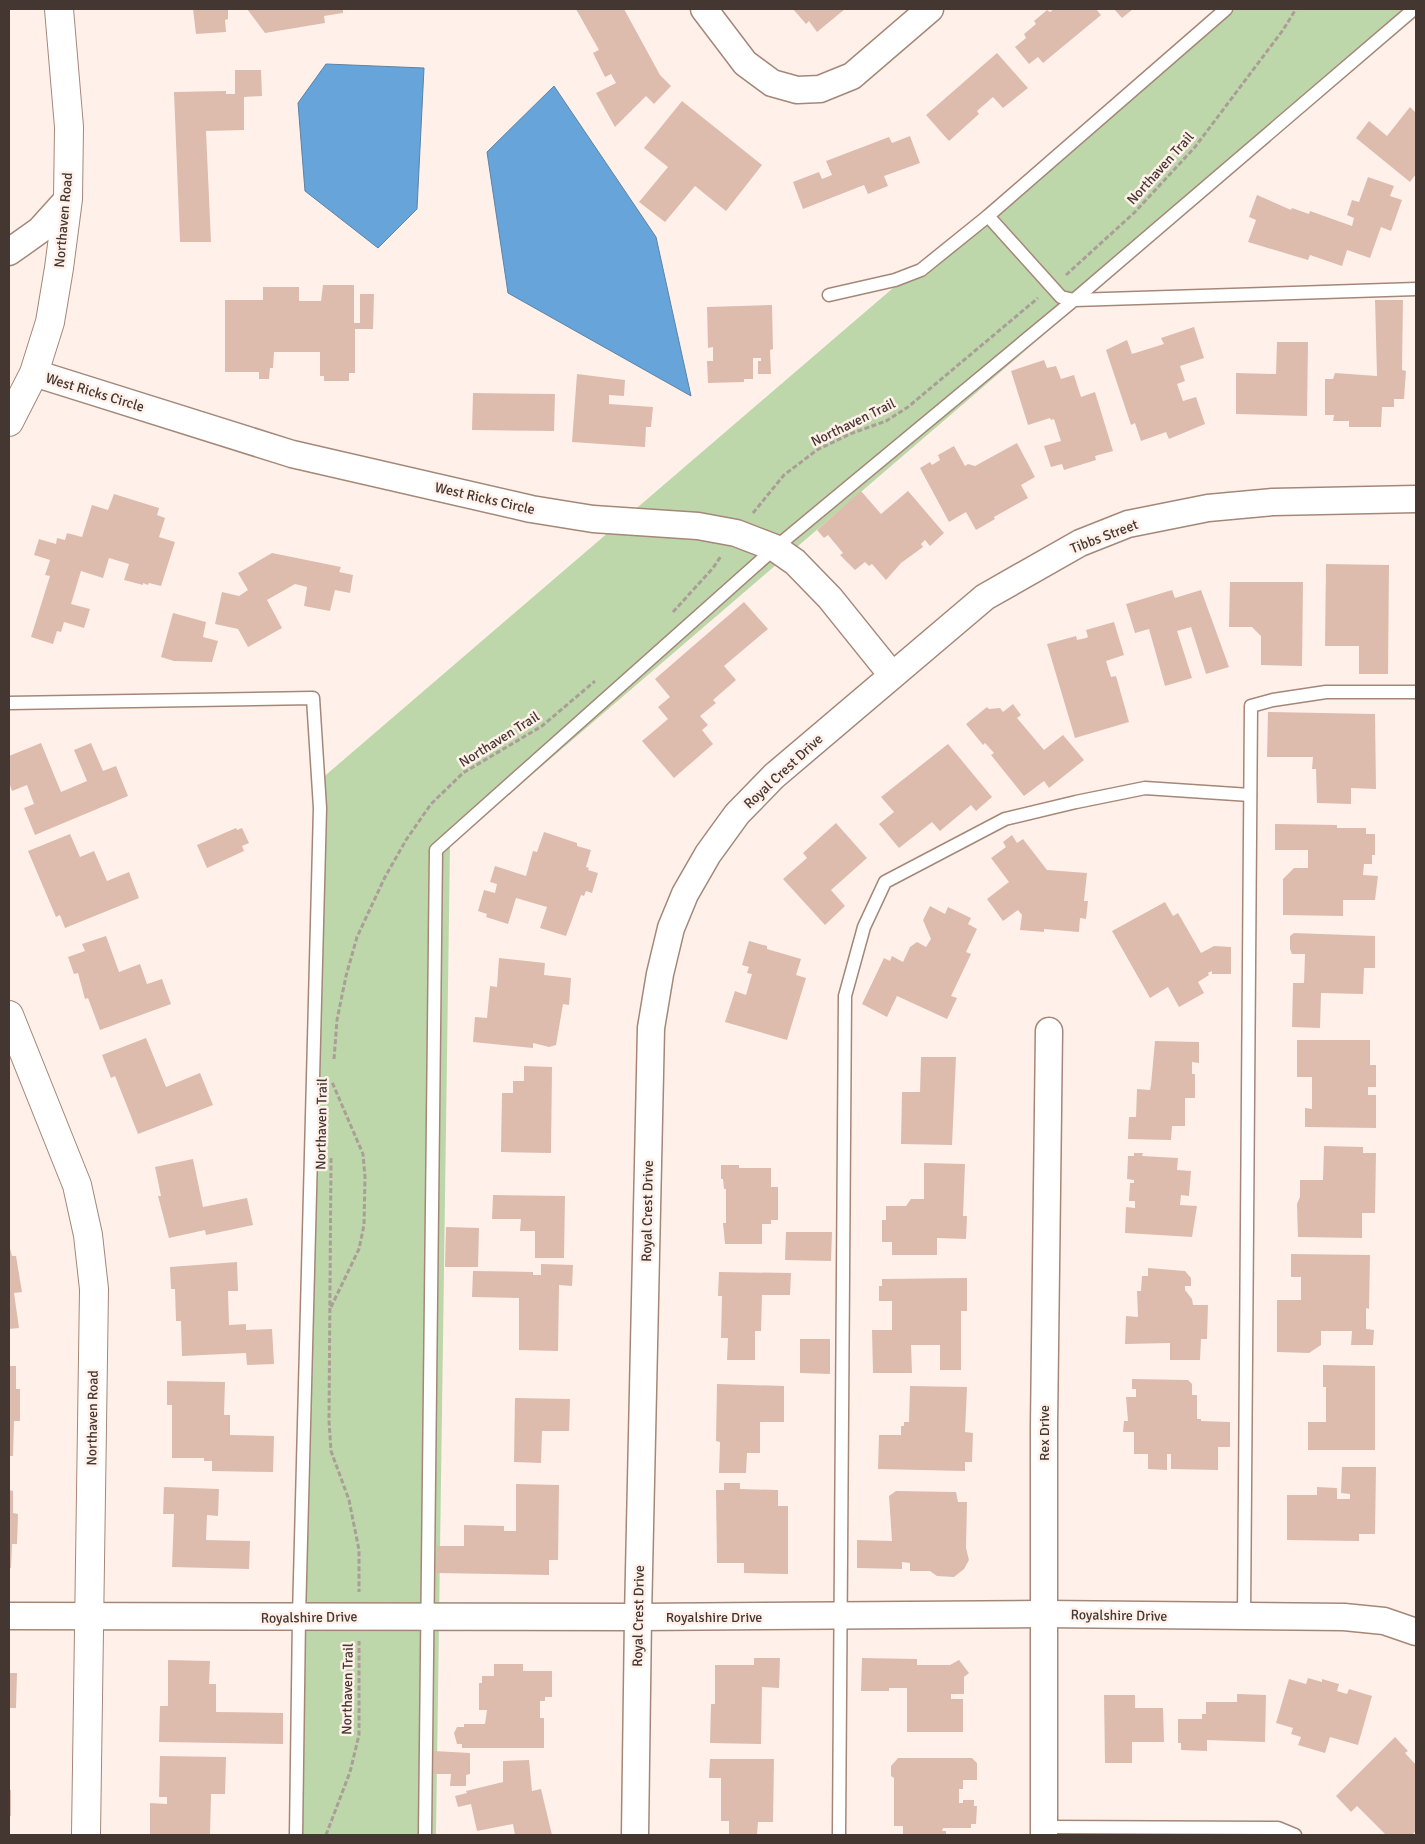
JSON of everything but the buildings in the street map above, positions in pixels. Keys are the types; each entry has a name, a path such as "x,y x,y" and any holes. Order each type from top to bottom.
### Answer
{"street":[{"name":"Northaven Road","path":"11,412 34,372 50,322 68,199 69,127 59,9"},
{"path":"704,9 745,63 772,83 798,90 820,89 852,76 930,9"},
{"path":"9,252 40,230 68,199"},
{"name":"West Ricks Circle","path":"34,372 292,454 522,507 593,519 698,526 736,533 775,548 795,562 830,598 892,676"},
{"name":"Tibbs Street","path":"892,676 985,597 1080,543 1128,524 1208,508 1254,504 1416,499"},
{"name":"Royal Crest Drive","path":"636,1835 638,1617 651,1028 660,974 671,928 685,894 708,854 737,814 774,776 892,676"},
{"name":"Northaven Road","path":"9,1015 76,1185 88,1235 94,1289 86,1835"},
{"name":"Rex Drive","path":"1044,1831 1044,1426 1049,1031"},
{"name":"Royalshire Drive","path":"9,1616 299,1618 359,1616 638,1617 1044,1614 1344,1617 1384,1621 1416,1632"}],"lane":[{"path":"829,295 895,280 920,270 988,216 1226,9"},
{"path":"426,1835 436,850 775,548 1074,300 1414,9"},
{"path":"988,216 1061,297 1074,300 1416,290"},
{"path":"1244,1616 1251,706 1326,692 1416,692"},
{"path":"9,702 313,698 320,808 299,1618 296,1835"},
{"path":"839,1835 845,996 864,928 886,882 1005,819 1145,788 1250,795"},
{"path":"1044,1831 1277,1832 1295,1835"}],"path":[{"name":"Northaven Trail","path":"667,618 712,568 736,533 784,475 817,450 850,434 886,421 908,407 1052,287 1136,212 1196,148 1283,30 1296,9"},
{"name":"Northaven Trail","path":"333,1064 337,1020 346,976 357,937 385,877 406,840 431,804 463,773 542,726 600,677"},
{"name":"Northaven Trail","path":"330,1310 359,1250 364,1225 365,1177 363,1154 332,1081 332,1091"},
{"name":"Northaven Trail","path":"326,1835 350,1772 358,1735 359,1616 359,1550 349,1500 331,1450 328,1421 331,1151"}],"green space":[{"path":"1218,9 1416,9 1416,15 450,845 436,1835 300,1835 320,780"}],"water":[{"path":"326,64 424,68 417,209 378,248 305,191 298,103"},
{"path":"554,86 656,237 691,396 508,293 487,152"}]}
